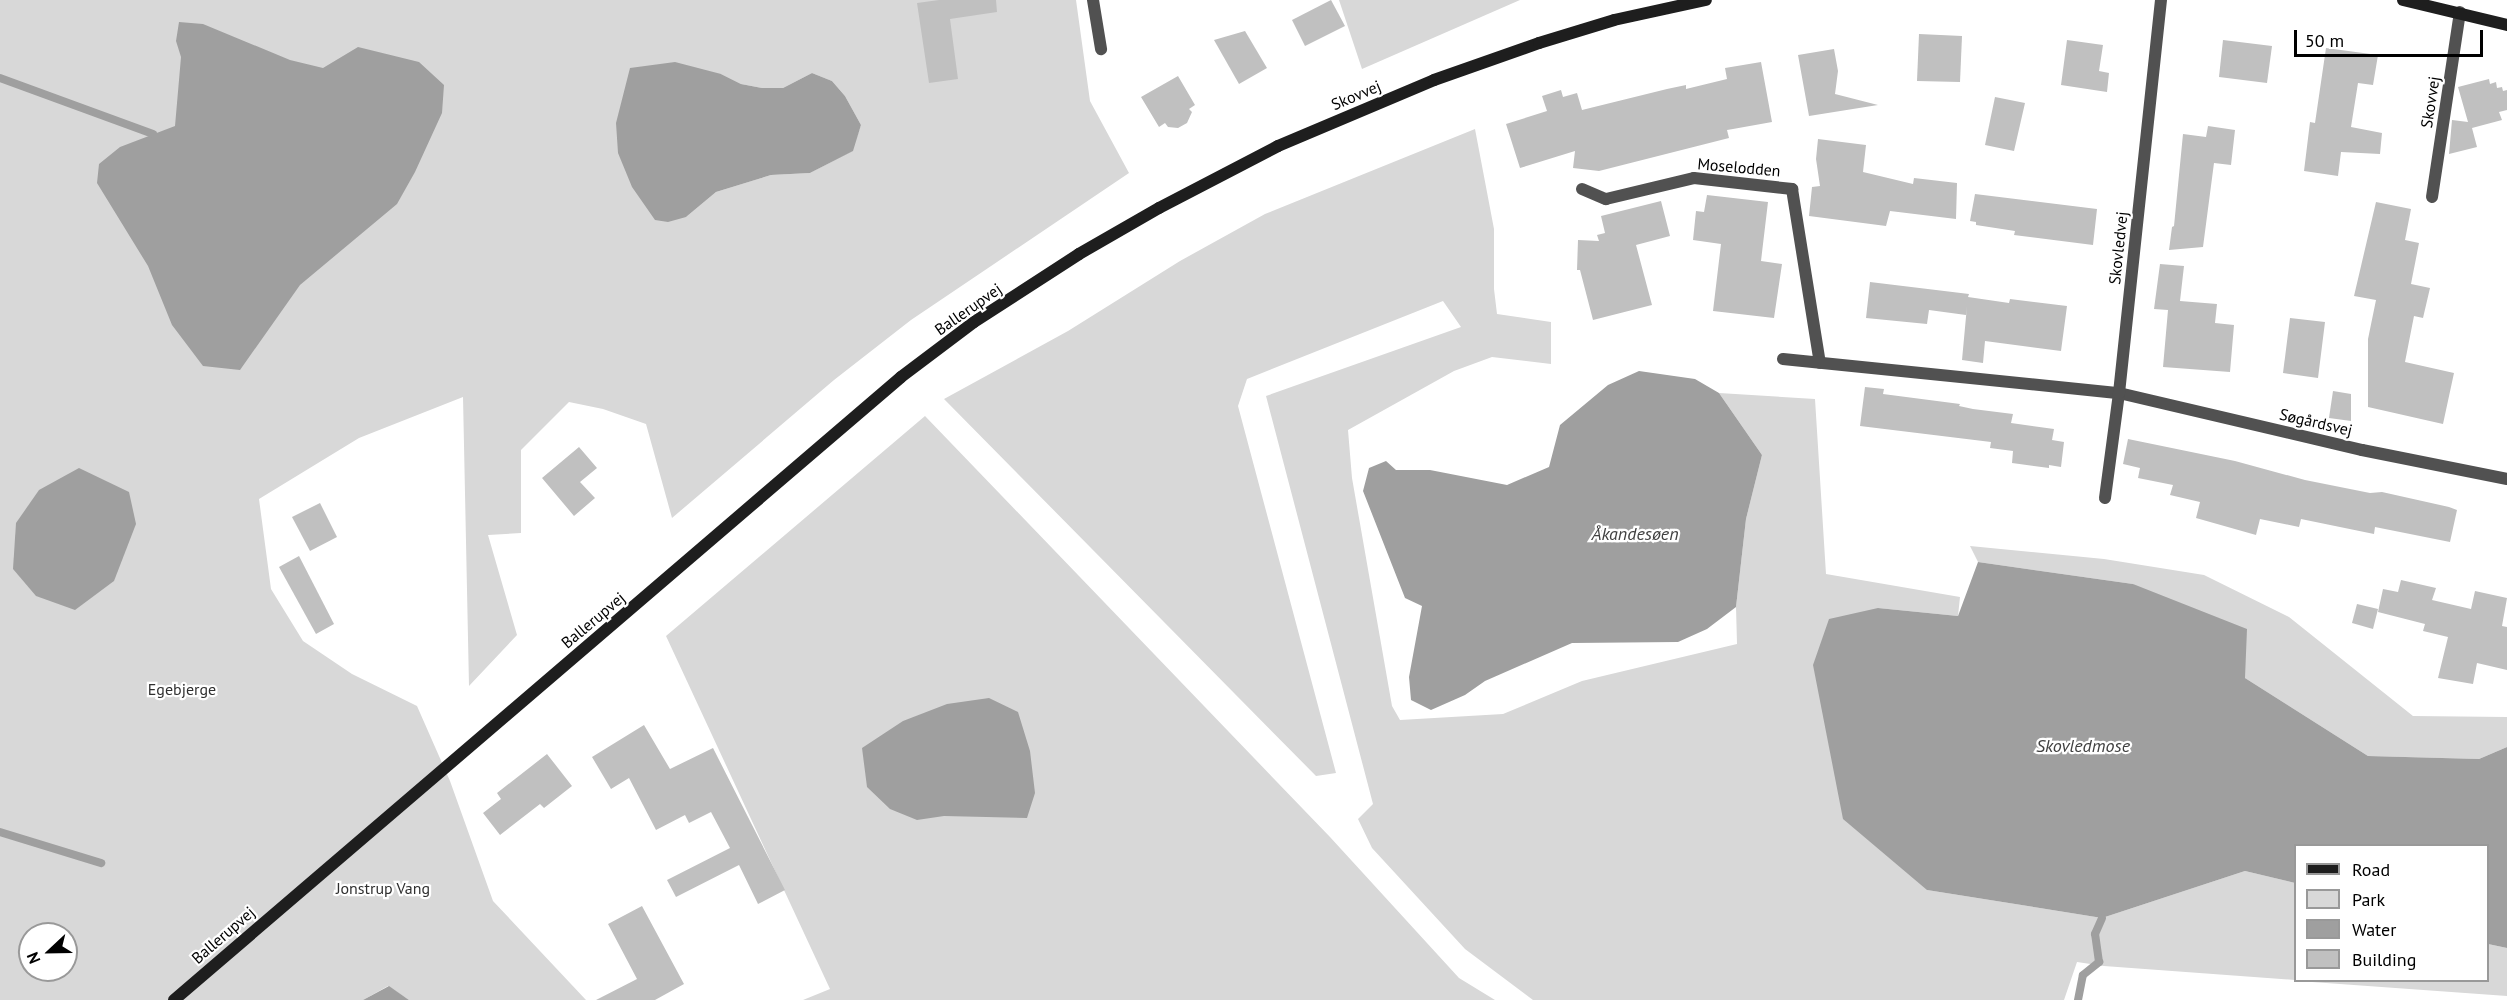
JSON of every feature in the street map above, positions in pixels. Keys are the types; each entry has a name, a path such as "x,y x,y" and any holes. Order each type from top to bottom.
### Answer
{"street":[{"path":"1093,0 1101,49"},
{"name":"Skovvej","path":"1043,278 1159,208 1278,146 1434,80 1614,20 1706,0"},
{"name":"Skovledvej","path":"2105,498 2119,393 2161,0"},
{"path":"2403,0 2507,25"},
{"name":"Skovvej","path":"2432,197 2460,12"},
{"name":"Moselodden","path":"1582,189 1606,199 1694,178 1792,189 1820,363"},
{"name":"Ballerupvej","path":"174,1000 901,377 974,322 1043,278"},
{"path":"1783,359 2119,393"},
{"name":"Søgårdsvej","path":"2119,393 2362,450 2507,479"}],"green space":[{"path":"0,0 1076,0 1090,101 1129,173 911,320 834,380 672,518 646,424 603,409 569,402 521,450 521,533 488,535 517,635 469,686 463,397 359,438 259,499 271,589 303,641 352,674 417,706 450,781 493,901 586,1000 409,1000 388,986 363,1000 0,1000","holes":["812,73 832,81 845,96 861,125 852,151 810,173 771,175 716,192 686,217 721,74 741,84 762,88 783,88"]},
{"path":"1339,0 1520,0 1362,69"},
{"path":"1475,129 1494,229 1494,289 1497,314 1551,322 1551,364 1492,357 1454,371 1348,430 1352,478 1392,706 1400,720 1503,714 1582,681 1737,644 1736,607 1746,519 1762,455 1719,393 1815,399 1826,574 1960,597 1958,616 1878,608 1927,890 2102,918 2245,871 2294,883 2294,980 2077,962 2064,1000 1533,1000 1465,949 1372,848 1358,819 1373,804 1266,396 1461,327 1443,301 1247,379 1238,406 1336,773 1316,776 944,399 1068,331 1180,261 1265,214"},
{"path":"925,416 1330,837 1459,978 1495,1000 803,1000 830,989 666,636"},
{"path":"1970,546 2104,559 2204,575 2289,617 2413,716 2507,717 2507,747 2479,759 2368,756 2245,678 2133,584 1978,562"},
{"path":"2489,944 2507,948 2507,996 2312,982 2489,982"}],"water":[{"path":"179,22 203,24 290,60 323,68 358,47 419,62 444,85 442,113 415,172 397,204 300,285 240,370 203,366 172,325 148,266 97,183 99,164 120,147 175,126 181,57 176,41"},
{"path":"675,62 721,74 741,84 762,88 783,88 812,73 832,81 845,96 861,125 853,151 810,173 771,175 716,192 686,217 668,222 655,220 632,187 618,153 616,123 630,68"},
{"name":"Åkandesøen","path":"1639,371 1695,379 1719,393 1762,455 1746,519 1736,607 1707,629 1678,642 1572,643 1485,681 1465,695 1431,710 1411,700 1409,677 1422,606 1405,598 1363,491 1369,468 1386,461 1396,470 1430,470 1507,485 1549,467 1560,425 1608,385"},
{"path":"79,468 129,492 136,524 114,581 75,610 36,596 13,569 16,523 39,490"},
{"name":"Skovledmose","path":"1978,562 2133,584 2247,629 2245,678 2368,756 2479,759 2507,747 2507,948 2489,944 2489,844 2294,844 2294,883 2245,871 2102,918 1927,890 1843,819 1813,665 1829,619 1878,608 1958,616"},
{"path":"989,698 1018,712 1030,751 1035,793 1027,818 944,816 917,820 890,809 867,787 862,748 903,721 947,704"},
{"path":"389,986 409,1000 363,1000"}],"building":[{"path":"939,0 996,0 997,12 950,19 958,79 929,83 917,3"},
{"path":"1331,0 1345,26 1305,46 1292,20"},
{"path":"1245,31 1267,68 1239,84 1214,40"},
{"path":"1919,34 1962,36 1960,82 1917,81"},
{"path":"2067,40 2103,45 2099,71 2109,73 2107,92 2061,85"},
{"path":"2223,40 2272,46 2267,83 2219,77"},
{"path":"2326,48 2378,55 2373,85 2358,83 2351,127 2382,133 2380,154 2341,152 2338,176 2304,171 2310,122 2315,123"},
{"path":"1834,49 1838,71 1835,94 1878,105 1809,116 1798,55"},
{"path":"1761,62 1772,122 1727,130 1729,138 1599,171 1573,168 1575,151 1520,168 1506,124 1547,111 1542,96 1561,90 1563,97 1577,93 1582,110 1667,89 1686,85 1686,89 1727,79 1725,68"},
{"path":"1178,76 1195,105 1189,109 1192,112 1187,123 1178,128 1168,127 1165,123 1159,127 1141,97"},
{"path":"2489,79 2490,84 2496,82 2497,88 2502,87 2503,91 2507,90 2507,110 2499,112 2502,120 2472,128 2477,147 2449,154 2452,120 2468,122 2458,87"},
{"path":"1995,97 2025,103 2014,151 1985,145"},
{"path":"2208,126 2235,130 2231,165 2214,163 2203,247 2169,250 2174,226 2183,134 2206,137"},
{"path":"1818,139 1866,145 1863,172 1913,184 1914,178 1957,183 1956,219 1890,211 1886,226 1809,216 1812,187 1820,186 1816,159"},
{"path":"1975,194 2097,209 2093,245 2014,235 2015,231 1976,225 1976,222 1970,221"},
{"path":"1707,195 1768,202 1761,261 1782,264 1774,318 1713,311 1721,244 1693,240 1696,211 1704,212"},
{"path":"1661,201 1670,236 1636,245 1652,305 1593,320 1580,270 1577,270 1578,240 1599,241 1597,235 1605,233 1601,216"},
{"path":"2376,202 2411,209 2405,240 2419,243 2411,284 2430,288 2423,318 2414,316 2405,362 2454,373 2443,424 2368,407 2368,339 2376,300 2354,296"},
{"path":"2160,264 2184,266 2180,301 2217,304 2215,323 2234,325 2230,372 2163,367 2168,310 2154,309"},
{"path":"1870,282 1969,294 1968,297 2009,303 2010,299 2067,306 2061,351 1985,341 1983,363 1962,360 1967,306 1966,315 1929,310 1927,324 1866,318"},
{"path":"2290,318 2325,322 2318,378 2283,373"},
{"path":"1865,387 1884,389 1883,394 1960,404 1959,406 1973,409 2013,414 2011,423 2054,429 2052,440 2064,442 2061,467 2049,465 2049,468 2012,463 2013,451 1990,448 1991,442 1860,426"},
{"path":"2333,391 2351,394 2351,421 2329,418"},
{"path":"2128,439 2235,461 2305,480 2370,493 2382,492 2449,507 2457,510 2450,542 2375,527 2374,534 2301,519 2299,527 2260,519 2256,535 2196,518 2200,502 2170,495 2173,485 2138,478 2140,468 2123,464"},
{"path":"579,447 597,468 580,482 595,498 574,516 542,478"},
{"path":"320,503 337,537 310,551 292,517"},
{"path":"299,556 334,624 316,634 279,567"},
{"path":"2401,580 2436,588 2432,600 2471,609 2475,591 2507,598 2502,626 2507,627 2507,670 2477,663 2473,684 2438,678 2448,637 2423,631 2425,624 2378,612 2383,589 2398,592"},
{"path":"2357,604 2378,609 2373,629 2352,623"},
{"path":"644,725 670,769 713,748 785,890 758,904 739,865 676,897 667,880 730,848 711,812 689,823 685,815 656,830 629,778 611,789 592,757"},
{"path":"547,754 572,786 544,808 540,804 500,835 483,813 501,799 497,793"},
{"path":"642,906 684,984 655,1000 596,1000 637,979 608,924"}],"waterway":[{"path":"0,78 153,134"},
{"path":"0,832 101,863"},
{"path":"2078,1000 2083,975 2099,962 2095,934 2102,918"}],"park label":[{"name":"Egebjerge","path":"182,689"},
{"name":"Jonstrup Vang","path":"383,888"}]}
